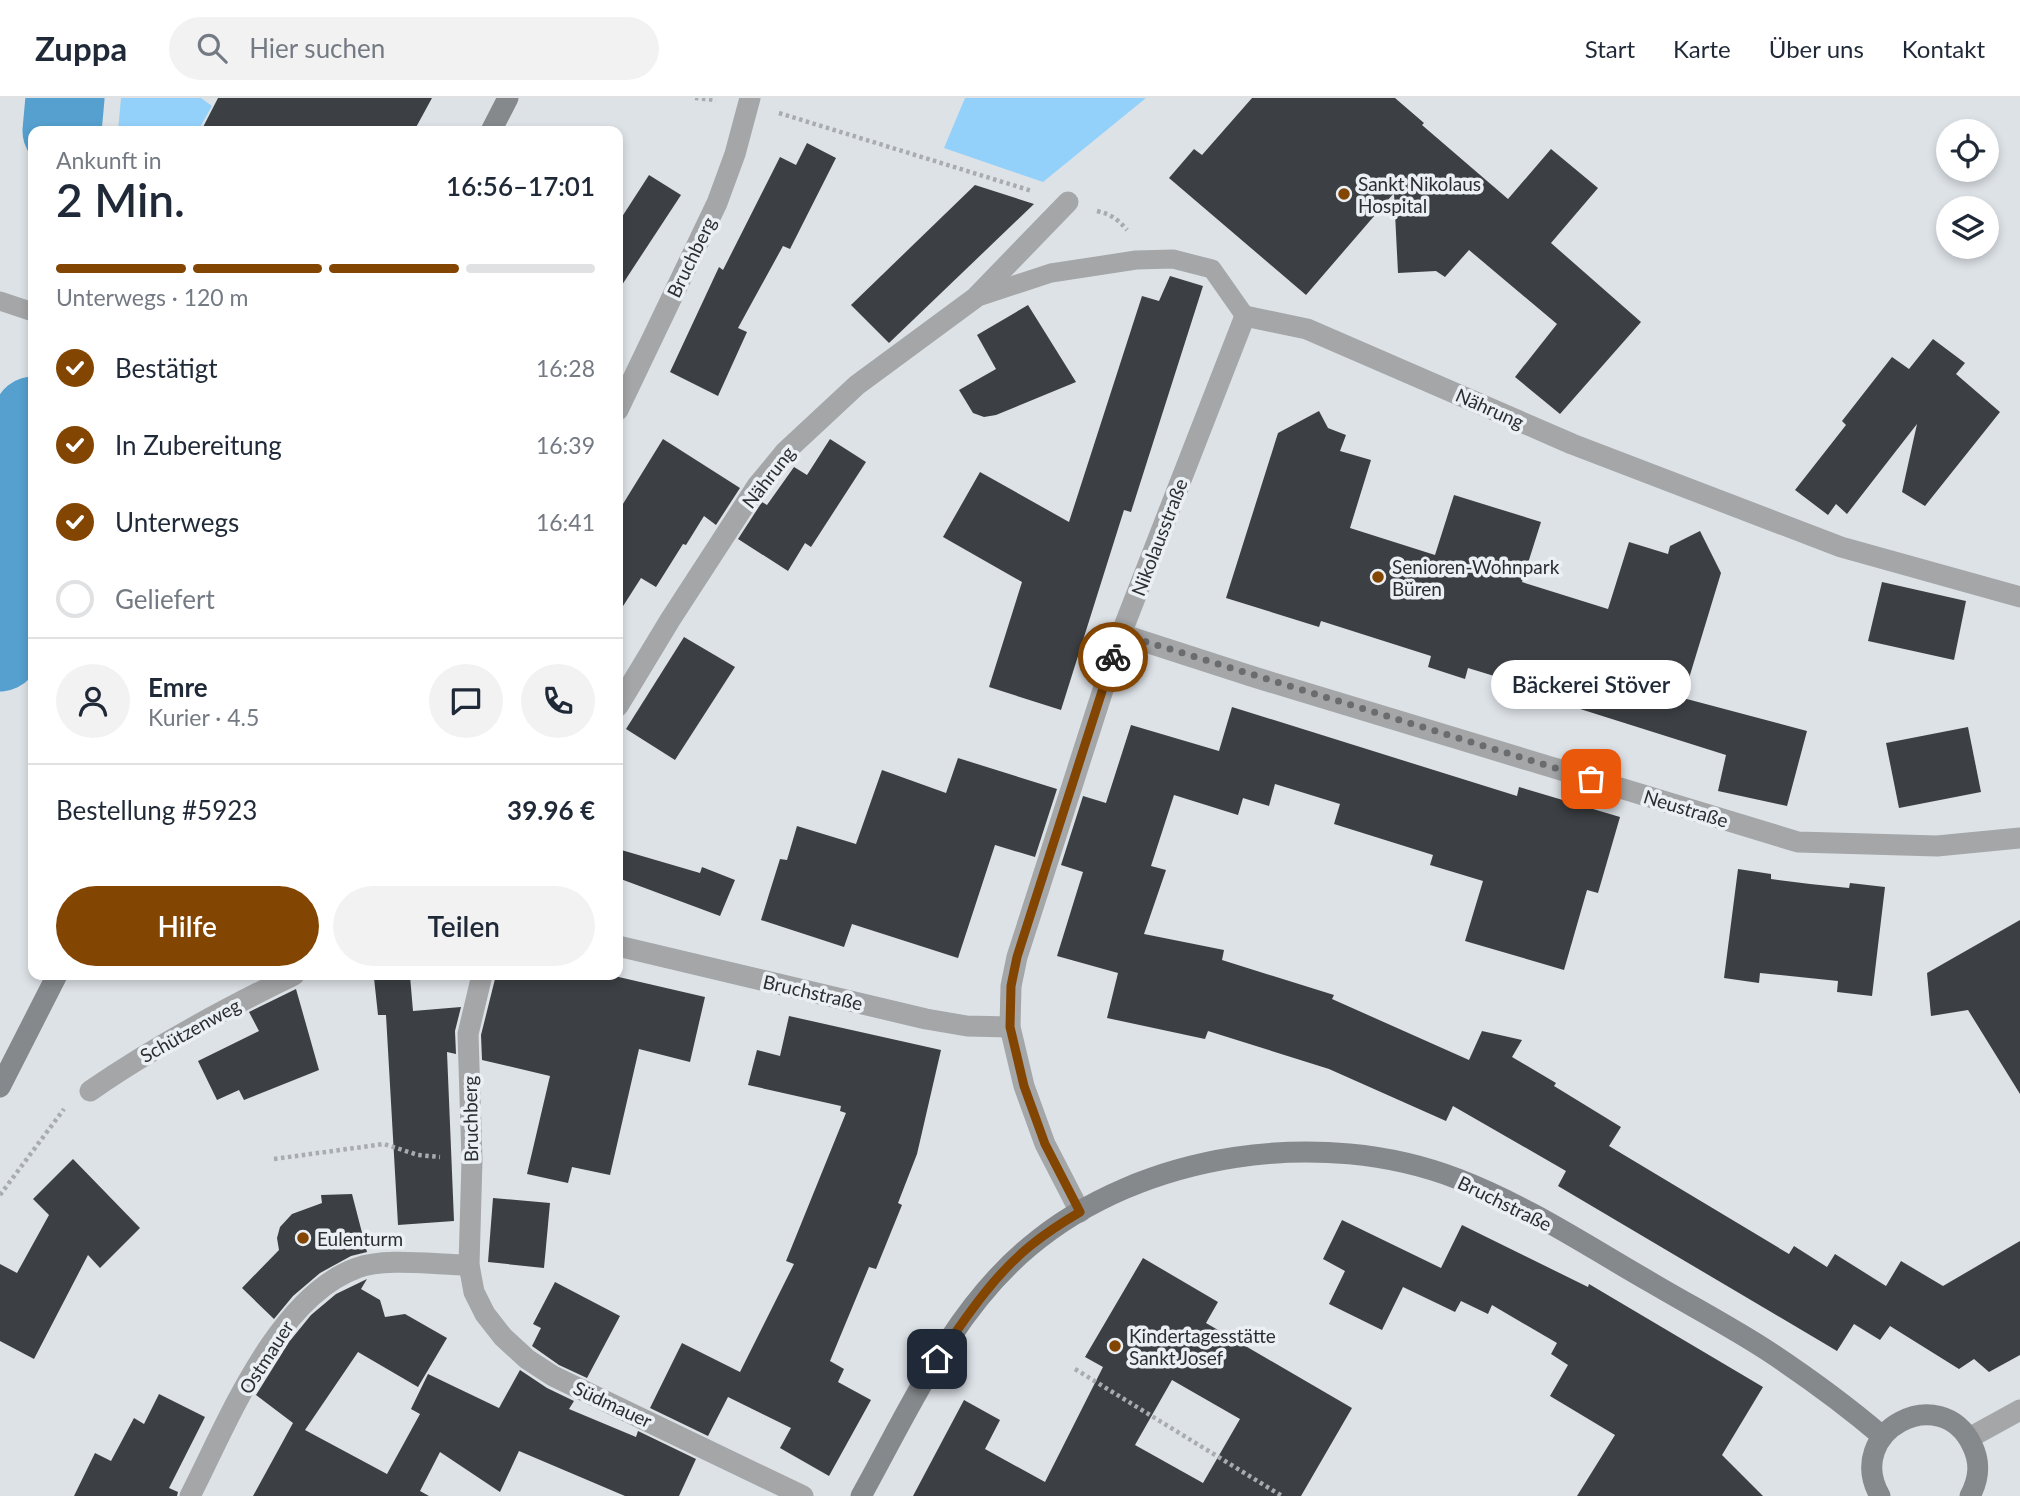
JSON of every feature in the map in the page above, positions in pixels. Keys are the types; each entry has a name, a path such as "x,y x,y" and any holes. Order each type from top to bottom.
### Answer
{"main road":[{"path":"494,126 508,98"},
{"path":"0,1087 54,980"},
{"name":"Bruchstraße","path":"1080,1212 1144,1180 1186,1167 1231,1159 1296,1152 1391,1159 1458,1179 1535,1215 1770,1352 1842,1402 1882,1436"},
{"path":"861,1496 937,1359 973,1307 1003,1271 1028,1247 1080,1212"},
{"path":"1880,1496 1873,1479 1875,1450 1882,1436 1893,1425 1905,1418 1919,1415 1948,1419 1960,1427 1969,1438 1979,1469 1976,1485 1970,1496"}],"street":[{"name":"Bruchberg","path":"623,400 717,203 735,155 750,98"},
{"name":"Nährung","path":"623,698 757,486 785,452 857,385 975,298 1068,202"},
{"name":"Nährung","path":"1245,316 1307,329 1572,444 1841,547 2020,597"},
{"name":"Nikolausstraße","path":"1080,1212 1045,1144 1024,1086 1010,1027 1011,986 1017,957 1121,634 1245,316"},
{"name":"Neustraße","path":"1121,634 1798,842 1937,846 2020,838"},
{"name":"Bruchstraße","path":"623,947 926,1019 967,1026 1010,1027"},
{"name":"Schützenweg","path":"90,1091 209,1017 284,980"},
{"name":"Bruchberg","path":"469,1265 472,1160 468,1034 481,980"},
{"name":"Ostmauer","path":"190,1496 254,1370 274,1338 317,1292 357,1268 379,1263 469,1265"},
{"name":"Südmauer","path":"469,1265 474,1292 485,1314 503,1338 527,1359 553,1376 803,1496"},
{"path":"1969,1438 2020,1410"}],"lane":[{"name":"Nährung","path":"975,298 1051,273 1136,260 1173,259 1212,269 1245,316"},
{"path":"0,301 28,310"}],"path":[{"path":"811,123 1042,194"},
{"path":"0,1195 65,1106 90,1091"},
{"path":"274,1159 384,1144 418,1154 472,1160"},
{"path":"1075,1369 1282,1496"}],"shaded area":[{"path":"121,98 201,98 212,106 201,126 118,126"},
{"path":"965,98 1146,98 1043,182 944,148"}],"building":[{"path":"218,98 432,98 417,126 204,126"},
{"name":"Sankt Nikolaus Hospital","path":"1252,98 1395,98 1424,123 1422,125 1508,199 1551,149 1598,188 1551,243 1641,322 1560,414 1515,377 1557,324 1469,250 1445,277 1436,271 1398,273 1394,193 1306,295 1169,178 1194,149 1202,155"},
{"path":"807,143 836,158 790,249 783,246 738,328 747,332 718,396 670,372 719,267 723,270 780,157 796,165"},
{"path":"649,175 681,195 623,283 623,215"},
{"path":"975,185 1034,204 889,343 851,305"},
{"path":"1170,276 1203,286 1131,512 1124,510 1061,710 989,687 1022,582 943,537 980,472 1069,522 1142,296 1159,301"},
{"path":"1028,305 1076,382 996,415 984,417 973,413 959,390 996,369 977,335"},
{"path":"1933,339 1965,363 1956,374 2000,412 1925,506 1902,492 1917,424 1847,514 1836,504 1828,515 1795,490 1846,425 1842,421 1892,357 1909,369"},
{"name":"Senioren-Wohnpark Büren","path":"1319,411 1328,428 1346,435 1340,451 1371,460 1350,528 1435,555 1454,495 1541,522 1522,582 1608,609 1629,542 1668,554 1670,546 1700,531 1721,573 1683,698 1807,731 1787,806 1718,791 1726,755 1577,708 1579,702 1468,668 1465,679 1428,667 1431,656 1321,621 1319,627 1226,598 1278,433"},
{"path":"663,439 740,488 716,525 704,516 656,587 641,578 623,606 623,504"},
{"path":"830,439 866,462 811,547 805,543 788,571 738,539 762,502 767,505 794,467 807,475"},
{"path":"1882,582 1966,601 1954,660 1868,641"},
{"path":"684,637 735,667 675,760 626,729"},
{"path":"1232,707 1517,796 1519,787 1620,817 1598,893 1587,890 1564,970 1465,941 1483,881 1430,865 1433,855 1334,824 1340,804 1275,784 1269,806 1243,798 1238,815 1174,795 1151,866 1166,870 1144,934 1224,950 1222,960 1334,995 1332,999 1469,1060 1482,1031 1522,1040 1512,1057 1621,1127 1609,1146 1789,1254 1794,1246 1827,1267 1835,1254 1886,1286 1901,1261 1943,1286 2020,1241 2020,1355 1989,1372 1974,1359 1959,1369 1890,1326 1880,1340 1854,1324 1837,1351 1558,1186 1566,1171 1453,1106 1446,1121 1329,1069 1208,1031 1205,1039 1107,1018 1118,973 1057,956 1083,872 1061,865 1083,796 1106,803 1131,725 1219,751"},
{"path":"1968,727 1981,792 1899,808 1886,743"},
{"path":"958,758 1057,789 1035,857 995,845 958,958 852,924 844,947 761,920 780,859 787,860 797,826 856,844 882,770 946,793"},
{"path":"623,850 700,873 702,867 735,880 720,916 623,880"},
{"path":"1738,869 1771,874 1771,879 1810,884 1849,888 1850,883 1885,887 1872,996 1837,992 1838,981 1760,973 1759,983 1724,978"},
{"path":"2020,920 2020,1094 1968,1010 1931,1016 1927,973"},
{"path":"623,978 705,997 690,1062 639,1049 610,1175 572,1167 568,1183 527,1174 550,1076 482,1060 481,1035 495,980"},
{"path":"374,980 410,980 413,1011 461,1007 455,1031 456,1054 447,1052 454,1221 398,1225 386,1015 378,1015"},
{"path":"296,989 319,1070 244,1100 239,1090 217,1100 198,1061 259,1031 249,1012"},
{"path":"789,1016 941,1050 917,1154 898,1203 902,1205 876,1269 869,1267 830,1361 844,1369 838,1382 871,1400 829,1476 780,1448 791,1428 728,1397 708,1436 650,1408 682,1343 740,1372 794,1264 786,1261 846,1113 840,1111 841,1106 748,1085 757,1050 780,1056"},
{"path":"73,1159 140,1228 100,1268 88,1255 34,1359 0,1341 0,1264 17,1273 49,1215 33,1199"},
{"path":"352,1194 367,1252 351,1256 320,1273 293,1296 274,1319 242,1288 279,1250 277,1238 280,1227 292,1214 322,1203 321,1195"},
{"path":"493,1198 550,1203 544,1268 488,1262"},
{"path":"1342,1220 1441,1268 1462,1225 1588,1287 1589,1284 1763,1387 1722,1455 1763,1496 1577,1496 1615,1435 1550,1396 1568,1365 1551,1354 1557,1343 1492,1305 1488,1314 1461,1301 1455,1312 1403,1287 1382,1330 1329,1304 1345,1271 1323,1259"},
{"path":"1143,1258 1218,1302 1206,1323 1352,1408 1301,1496 913,1496 964,1400 1000,1420 985,1449 1045,1482 1103,1367 1085,1357","holes":["1172,1380 1240,1419 1203,1483 1135,1445"]},
{"path":"367,1279 361,1289 380,1300 385,1317 405,1314 447,1338 418,1387 358,1352 305,1430 387,1474 420,1414 411,1409 428,1374 499,1408 520,1370 547,1388 574,1401 569,1409 636,1437 638,1431 696,1459 679,1496 625,1496 519,1451 500,1492 440,1452 420,1491 429,1496 253,1496 293,1423 256,1395 289,1342 311,1315 336,1294"},
{"path":"555,1282 620,1316 587,1378 559,1365 532,1346 541,1328 533,1324"},
{"path":"159,1394 205,1417 169,1488 178,1492 177,1496 74,1496 95,1453 111,1461 134,1418 144,1424"}],"waterway":[{"path":"62,126 65,98"},
{"path":"0,652 14,610 28,467"}],"way so far":[{"path":"1113,657 1121,634 1591,779"}],"place":[{"name":"Sankt Nikolaus Hospital","path":"1344,194"},
{"name":"Senioren-Wohnpark Büren","path":"1378,577"},
{"name":"Bäckerei Stöver","path":"1591,779"},
{"name":"Eulenturm","path":"303,1238"},
{"name":"Kindertagesstätte Sankt Josef","path":"1115,1346"}],"route":[{"path":"937,1359 973,1307 1003,1271 1028,1247 1080,1212 1045,1144 1024,1086 1010,1027 1011,986 1017,957 1113,657"}]}
